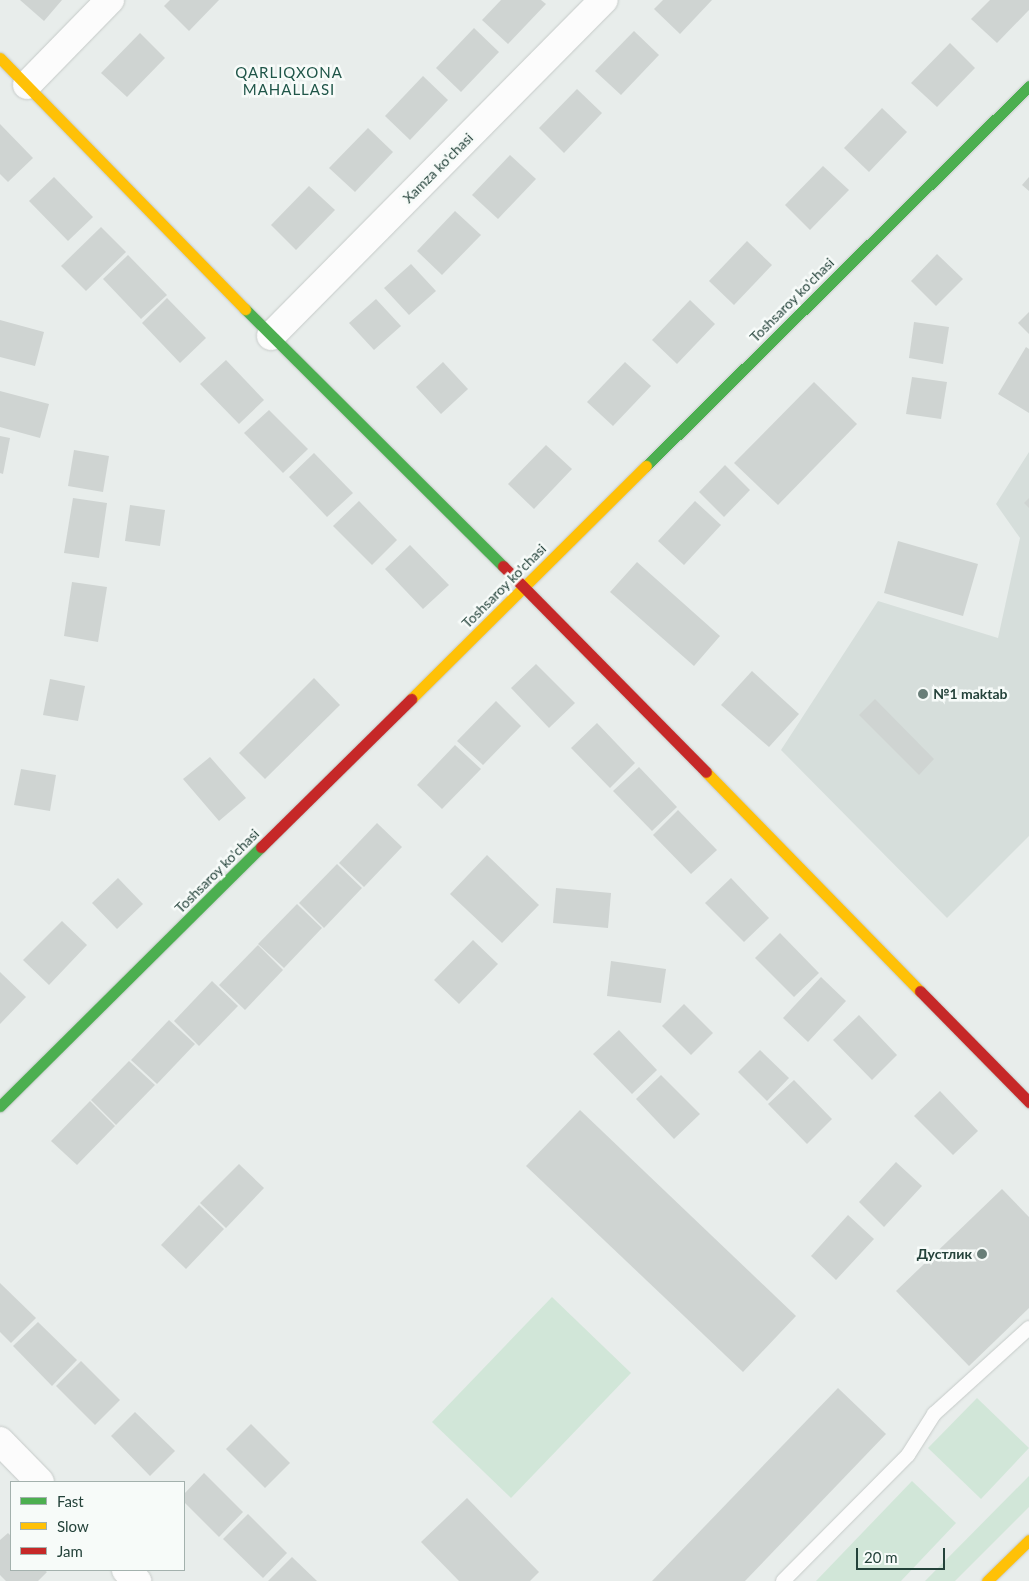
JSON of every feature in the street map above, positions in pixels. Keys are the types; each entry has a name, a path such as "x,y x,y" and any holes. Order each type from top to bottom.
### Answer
{"street":[{"path":"27,85 110,0"},
{"name":"Xamza ko'chasi","path":"272,336 604,0"},
{"path":"0,58 272,336 524,587 1029,1102"},
{"name":"Toshsaroy ko'chasi","path":"0,1106 1029,86"},
{"path":"0,1441 39,1481"},
{"path":"987,1581 1029,1540"},
{"path":"127,1571 137,1581"}],"lane":[{"path":"783,1581 908,1455 934,1414 1029,1328"}],"shaded area":[{"name":"№1 maktab","path":"1029,452 1029,836 947,918 781,750 878,601 998,638 1020,538 996,504"}],"green space":[{"path":"552,1297 631,1373 511,1498 432,1422"},
{"path":"977,1398 1029,1448 981,1499 928,1448"},
{"path":"1029,1476 1029,1507 955,1581 925,1581"},
{"path":"912,1481 956,1523 901,1581 816,1581"}],"building":[{"path":"20,0 62,0 44,21"},
{"path":"170,0 219,0 189,31 164,6"},
{"path":"501,0 541,0 546,4 508,44 482,20"},
{"path":"663,0 712,0 680,34 654,9"},
{"path":"990,0 1029,0 1029,10 997,43 971,19"},
{"path":"474,28 499,52 461,92 436,68"},
{"path":"634,31 659,55 621,95 595,71"},
{"path":"140,33 165,58 127,97 101,73"},
{"path":"950,43 975,68 937,107 911,83"},
{"path":"423,76 448,100 410,140 385,116"},
{"path":"577,89 602,113 564,153 539,128"},
{"path":"882,108 907,132 869,172 844,148"},
{"path":"0,124 33,158 8,182 0,174"},
{"path":"368,128 393,152 355,192 329,168"},
{"path":"510,155 536,179 498,219 472,195"},
{"path":"823,166 849,190 810,230 785,205"},
{"path":"54,177 93,217 68,241 29,201"},
{"path":"1029,177 1029,191 1022,185"},
{"path":"309,186 335,210 296,250 271,225"},
{"path":"455,211 481,235 442,275 417,251"},
{"path":"101,227 126,252 86,291 61,266"},
{"path":"747,241 772,265 734,305 709,281"},
{"path":"937,254 963,279 936,306 911,281"},
{"path":"128,255 167,295 141,319 103,279"},
{"path":"411,264 436,291 409,315 384,288"},
{"path":"167,298 206,338 180,363 142,323"},
{"path":"376,299 401,326 374,350 349,323"},
{"path":"690,300 715,324 677,364 652,340"},
{"path":"1029,312 1029,334 1018,323"},
{"path":"0,320 44,332 35,366 0,357"},
{"path":"914,322 949,327 943,364 909,358"},
{"path":"1026,347 1029,349 1029,413 998,394"},
{"path":"226,360 264,400 239,424 200,384"},
{"path":"443,362 468,389 441,414 416,387"},
{"path":"625,362 651,386 613,426 587,402"},
{"path":"912,377 947,382 941,419 906,414"},
{"path":"814,382 857,424 778,505 734,463"},
{"path":"0,391 49,404 40,438 0,427"},
{"path":"269,410 308,449 283,473 244,433"},
{"path":"0,436 10,438 3,474 0,473"},
{"path":"546,445 572,469 534,509 508,484"},
{"path":"74,450 109,456 103,492 68,486"},
{"path":"314,453 353,493 327,517 289,477"},
{"path":"725,465 750,490 724,517 699,492"},
{"path":"73,498 107,503 99,558 64,553"},
{"path":"1029,498 1029,508 1024,503"},
{"path":"359,501 397,540 372,565 333,526"},
{"path":"695,501 721,525 684,565 658,541"},
{"path":"130,505 165,510 160,546 125,541"},
{"path":"898,541 978,564 963,616 884,593"},
{"path":"410,545 449,585 423,609 385,569"},
{"path":"637,562 720,636 694,666 610,592"},
{"path":"72,582 107,587 98,642 64,636"},
{"path":"536,664 575,703 549,728 511,688"},
{"path":"752,671 799,714 769,747 721,705"},
{"path":"314,678 340,705 265,779 239,753"},
{"path":"50,679 85,686 78,721 43,715"},
{"path":"875,699 934,759 919,775 859,715"},
{"path":"496,701 521,726 483,765 457,741"},
{"path":"597,723 635,763 610,788 571,748"},
{"path":"455,745 481,769 442,809 417,785"},
{"path":"210,757 246,798 219,821 183,779"},
{"path":"639,767 677,807 652,831 613,791"},
{"path":"21,769 56,775 50,811 14,805"},
{"path":"678,810 717,850 691,874 653,835"},
{"path":"377,823 402,847 364,887 339,863"},
{"path":"487,855 539,905 502,943 450,894"},
{"path":"337,864 362,888 324,928 299,903"},
{"path":"118,878 143,904 117,929 92,903"},
{"path":"731,878 769,918 744,942 705,903"},
{"path":"556,888 611,893 608,928 553,923"},
{"path":"297,904 322,928 284,968 258,944"},
{"path":"62,921 87,945 49,985 23,960"},
{"path":"780,933 819,973 794,997 755,958"},
{"path":"473,940 498,964 459,1004 434,980"},
{"path":"258,945 283,970 245,1010 219,985"},
{"path":"611,961 666,969 661,1003 607,996"},
{"path":"0,972 26,997 0,1024"},
{"path":"821,977 846,1001 808,1042 783,1018"},
{"path":"212,981 238,1006 199,1046 174,1021"},
{"path":"684,1004 713,1033 691,1055 662,1026"},
{"path":"859,1015 897,1055 872,1080 833,1040"},
{"path":"169,1020 195,1044 157,1084 131,1060"},
{"path":"619,1030 657,1070 632,1094 593,1054"},
{"path":"760,1050 789,1078 767,1101 738,1072"},
{"path":"129,1061 155,1085 116,1125 91,1100"},
{"path":"661,1075 700,1114 674,1139 636,1099"},
{"path":"794,1080 832,1119 807,1144 768,1104"},
{"path":"940,1091 978,1131 953,1155 914,1116"},
{"path":"90,1101 115,1126 77,1165 51,1141"},
{"path":"580,1110 796,1316 743,1372 526,1166"},
{"path":"896,1162 922,1186 884,1227 859,1202"},
{"path":"239,1164 264,1188 226,1228 200,1203"},
{"name":"Дустлик","path":"1002,1189 1029,1217 1029,1308 969,1366 896,1291"},
{"path":"199,1205 224,1229 186,1269 161,1245"},
{"path":"848,1215 874,1239 836,1280 811,1256"},
{"path":"0,1283 36,1318 11,1343 0,1332"},
{"path":"38,1322 77,1360 52,1386 13,1346"},
{"path":"81,1361 120,1400 95,1425 56,1386"},
{"path":"838,1388 886,1434 745,1581 652,1581"},
{"path":"135,1412 175,1451 150,1476 111,1436"},
{"path":"251,1424 290,1463 265,1488 226,1449"},
{"path":"204,1473 243,1512 219,1537 185,1503 185,1493"},
{"path":"467,1498 539,1572 530,1581 459,1581 421,1542"},
{"path":"248,1514 287,1553 263,1578 223,1539"},
{"path":"8,1533 10,1535 10,1571 47,1572 38,1581 6,1581 0,1575 0,1540"},
{"path":"292,1557 317,1581 268,1581"}],"traffic: fast":[{"path":"646,466 1029,86"},
{"path":"245,309 503,566"},
{"path":"0,1106 261,847"}],"traffic: slow":[{"path":"0,58 245,309"},
{"path":"411,699 646,466"},
{"path":"706,772 920,991"},
{"path":"987,1581 1029,1540"}],"traffic: jam":[{"path":"503,566 706,772"},
{"path":"261,847 411,699"},
{"path":"920,991 1029,1102"}],"place":[{"name":"№1 maktab","path":"923,694"},
{"name":"Дустлик","path":"982,1254"}],"district":[{"name":"QARLIQXONA MAHALLASI","path":"289,80"}]}
